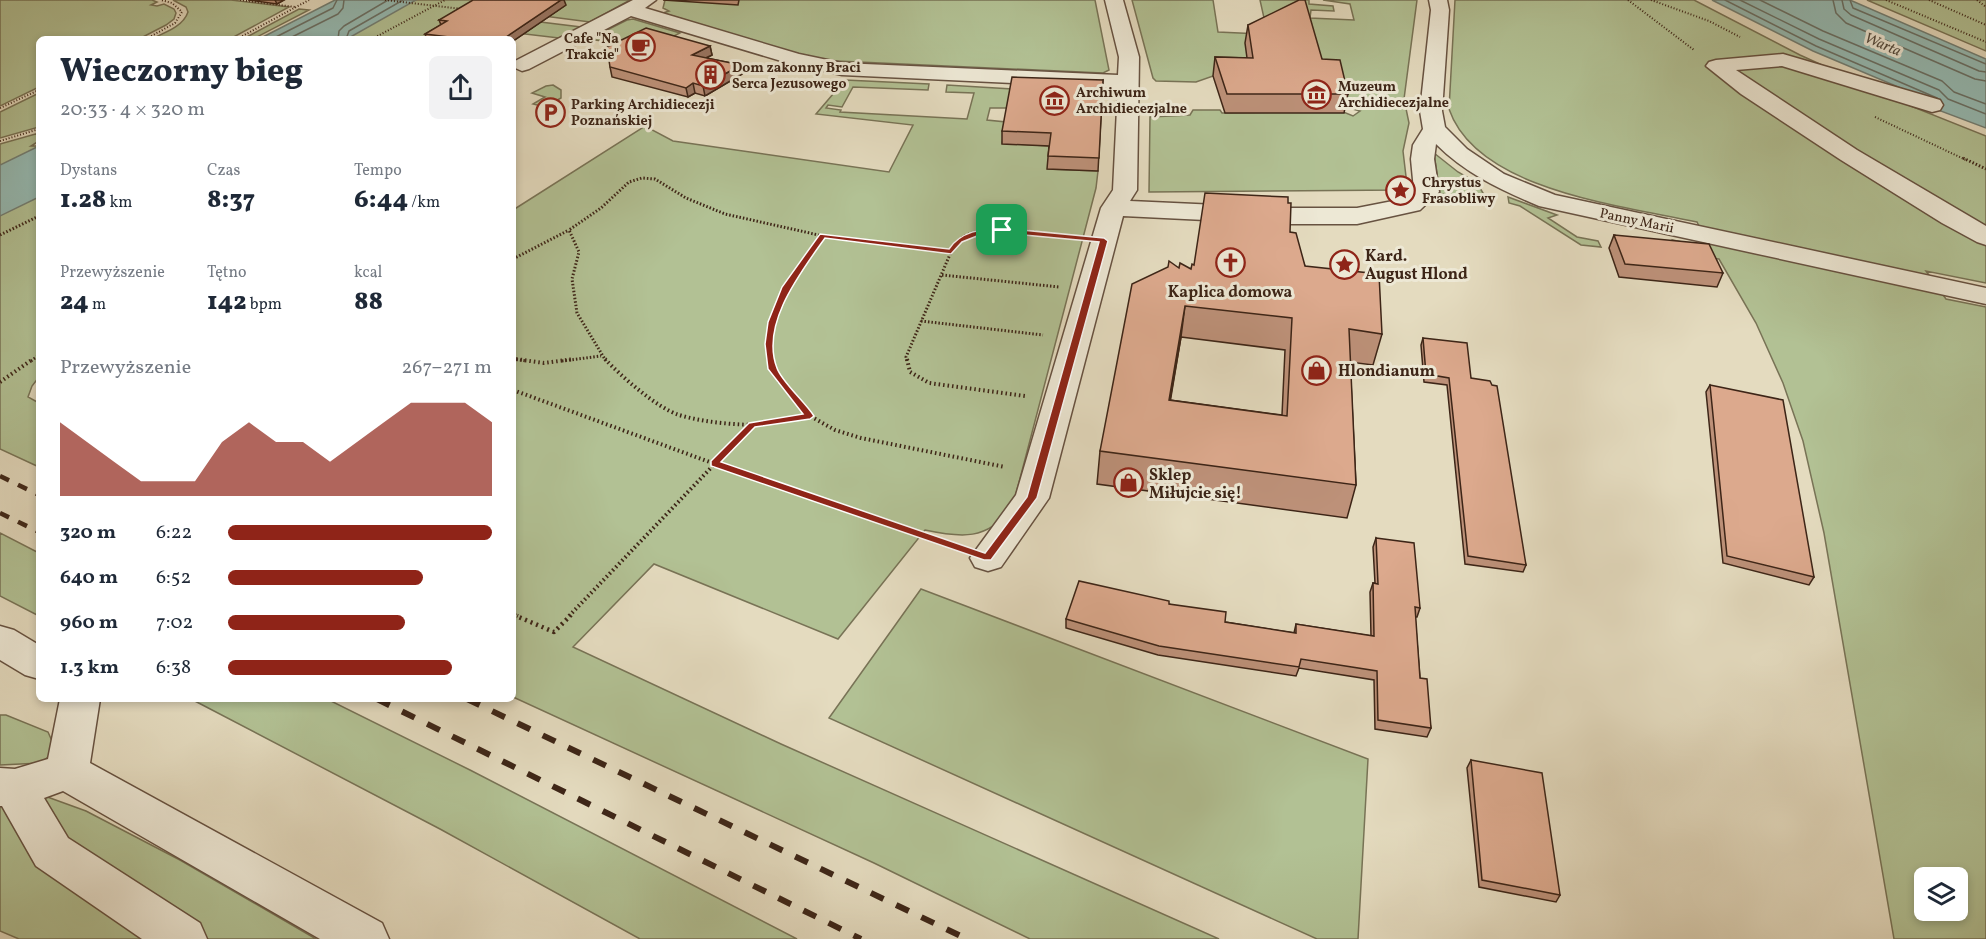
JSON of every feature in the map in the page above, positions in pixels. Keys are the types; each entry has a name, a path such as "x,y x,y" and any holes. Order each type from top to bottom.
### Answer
{"street":[{"path":"988,558 1032,498 1104,241 1119,199 1129,57 1113,0"},
{"path":"1119,199 1285,216 1357,216 1411,205 1427,192 1421,153 1426,139 1434,129 1431,111 1440,10 1438,0"},
{"path":"522,65 639,5 795,59 842,69 1129,82"},
{"path":"1716,66 1783,60 1932,105"},
{"path":"1716,66 1790,119 1912,196 1986,237"},
{"name":"Panny Marii","path":"1434,129 1459,154 1496,179 1548,201 1986,296"},
{"path":"0,641 36,662"},
{"path":"67,772 79,702"},
{"path":"183,939 52,852 8,788 67,772 365,939"}],"path":[{"path":"151,36 175,23 182,12 172,3 161,0"},
{"path":"240,0 296,7"},
{"path":"243,36 309,0"},
{"path":"386,0 470,10"},
{"path":"378,36 445,0"},
{"path":"1628,0 1716,66"},
{"path":"1651,0 1709,21"},
{"path":"1886,0 1986,42"},
{"path":"1929,0 1986,25"},
{"path":"1977,0 1986,7"},
{"path":"0,108 36,91"},
{"path":"0,141 36,130"},
{"path":"516,257 569,230 601,207 629,182 642,177 655,179 686,198 725,214 823,236 951,252"},
{"path":"0,235 36,217"},
{"path":"569,230 579,252 572,279 577,313 602,356 625,381 676,414 717,423 752,425 810,416"},
{"path":"1059,400 930,383 910,372 906,357 951,252 959,240 981,231 1002,230 1104,241"},
{"path":"823,236 786,287 773,322 770,344 772,369 810,416 835,430 861,438 1038,474"},
{"path":"942,275 1090,291"},
{"path":"921,321 1076,339"},
{"path":"516,359 544,363 602,356"},
{"path":"2,381 36,357"},
{"path":"516,391 715,464 988,558"},
{"path":"516,615 554,632 752,425"}],"green space":[{"path":"0,0 152,0 157,2 151,5 164,4 174,9 176,13 174,19 145,36 36,36 36,88 0,106"},
{"path":"173,0 231,0 289,7 236,36 158,36 182,22 188,12 186,7"},
{"path":"401,0 487,0 436,36 335,36"},
{"path":"519,0 630,0 590,22 536,15"},
{"path":"665,0 1095,0 1109,70 1103,73 815,60 663,13 669,11 663,8"},
{"path":"1132,0 1213,0 1218,32 1306,36 1264,18 1260,0 1309,0 1309,4 1333,6 1334,11 1311,10 1310,18 1354,20 1350,4 1323,0 1417,0 1404,99 1409,123 1403,151 1407,185 1401,190 1149,192 1150,117 1190,115 1193,110 1220,110 1222,113 1341,111 1353,116 1360,111 1349,108 1332,82 1213,76 1196,82 1156,81 1153,78"},
{"path":"1455,0 1694,0 1800,55 1855,80 1853,83 1986,136 1986,283 1926,271 1946,299 1986,307 1986,939 1894,939 1824,533 1803,441 1783,383 1756,323 1719,259 1653,252 1675,242 1673,240 1709,248 1697,222 1594,201 1556,190 1521,177 1489,159 1465,137 1449,109"},
{"path":"1867,0 1986,0 1986,51"},
{"path":"299,9 309,10 259,36 249,36"},
{"path":"633,19 680,33 639,54 616,43 589,39"},
{"path":"524,20 581,27 559,38 482,29"},
{"path":"845,80 929,84 928,90 853,87 842,107 828,105 826,108 841,110 840,112 967,119 974,93 946,92 947,85 1012,89 1008,108 990,108 987,120 1006,122 1002,143 1050,146 1048,169 1098,171 1096,188 1012,509 993,526 973,534 962,535 925,530 838,639 654,564 573,647 781,744 1219,939 1030,939 874,863 516,698 516,208 645,126 673,141 889,172 913,125 816,114"},
{"path":"553,85 561,90 561,98 545,107 533,104 545,97 532,93"},
{"path":"36,94 36,128 0,138 0,112"},
{"path":"36,134 36,143 31,146 36,146 36,149 0,190 0,144"},
{"path":"1434,153 1458,172 1477,183 1486,198 1440,194"},
{"path":"36,190 36,381 28,397 36,401 36,466 0,449 0,209"},
{"path":"1508,197 1557,215 1548,218 1577,237 1598,241 1601,247 1581,245 1520,206 1509,203"},
{"path":"0,533 36,551 36,614 0,596"},
{"path":"921,589 1368,759 1358,939 1317,939 829,718"},
{"path":"197,702 333,702 797,939 640,939 440,829"},
{"path":"0,715 6,715 48,732 56,750 41,763 0,765"},
{"path":"0,792 42,795 86,811 180,860 316,939 19,939 0,931"}],"water":[{"path":"335,0 416,0 352,36 265,36"},
{"name":"Warta","path":"1712,0 1850,0 1986,59 1986,128 1930,107 1934,102 1813,51"},
{"path":"36,147 36,198 0,216 0,165"}],"building":[{"path":"473,0 561,0 507,36 425,34 447,21 439,20"},
{"path":"1299,0 1305,0 1322,59 1340,60 1348,94 1227,94 1215,57 1253,58 1248,25"},
{"path":"646,28 710,46 692,55 741,65 703,86 693,83 686,88 610,67 607,47"},
{"path":"1012,77 1103,80 1099,158 1048,156 1051,133 1002,131"},
{"path":"1205,193 1288,197 1288,203 1291,203 1290,232 1296,233 1305,266 1379,274 1382,334 1349,329 1356,485 1100,451 1132,284 1168,267 1169,261 1179,268 1180,263 1191,269 1192,264 1194,265","holes":["1185,306 1292,318 1287,416 1169,400"]},
{"path":"1614,235 1709,244 1723,273 1625,264"},
{"path":"1423,338 1467,343 1471,378 1490,381 1492,385 1497,386 1526,565 1468,556 1449,378 1426,374"},
{"path":"1710,385 1783,400 1814,577 1727,556"},
{"path":"1376,538 1414,543 1420,608 1415,607 1420,678 1427,679 1431,728 1378,720 1377,671 1301,659 1299,667 1159,646 1066,619 1079,581 1169,601 1169,604 1226,612 1225,622 1296,633 1296,624 1374,636 1373,583 1378,584"},
{"path":"1471,760 1542,773 1560,895 1482,880"}],"railway":[{"path":"0,476 36,494"},
{"path":"0,513 36,531"},
{"path":"383,702 861,939"},
{"path":"473,702 967,939"}],"place":[{"name":"Cafe \"Na Trakcie\"","path":"640,46"},
{"name":"Dom zakonny Braci Serca Jezusowego","path":"711,75"},
{"name":"Muzeum Archidiecezjalne","path":"1317,94"},
{"name":"Archiwum Archidiecezjalne","path":"1055,100"},
{"name":"Parking Archidiecezji Poznańskiej","path":"550,112"},
{"name":"Chrystus Frasobliwy","path":"1401,190"},
{"name":"Kaplica domowa","path":"1230,263"},
{"name":"Kard. August Hlond","path":"1344,264"},
{"name":"Hlondianum","path":"1317,370"},
{"name":"Sklep Miłujcie się!","path":"1128,483"}],"route":[{"path":"1002,230 1104,241 1032,498 988,558 715,464 752,425 810,416 772,369 770,344 773,322 786,287 823,236 951,252 959,240 981,231 1002,230"}]}
